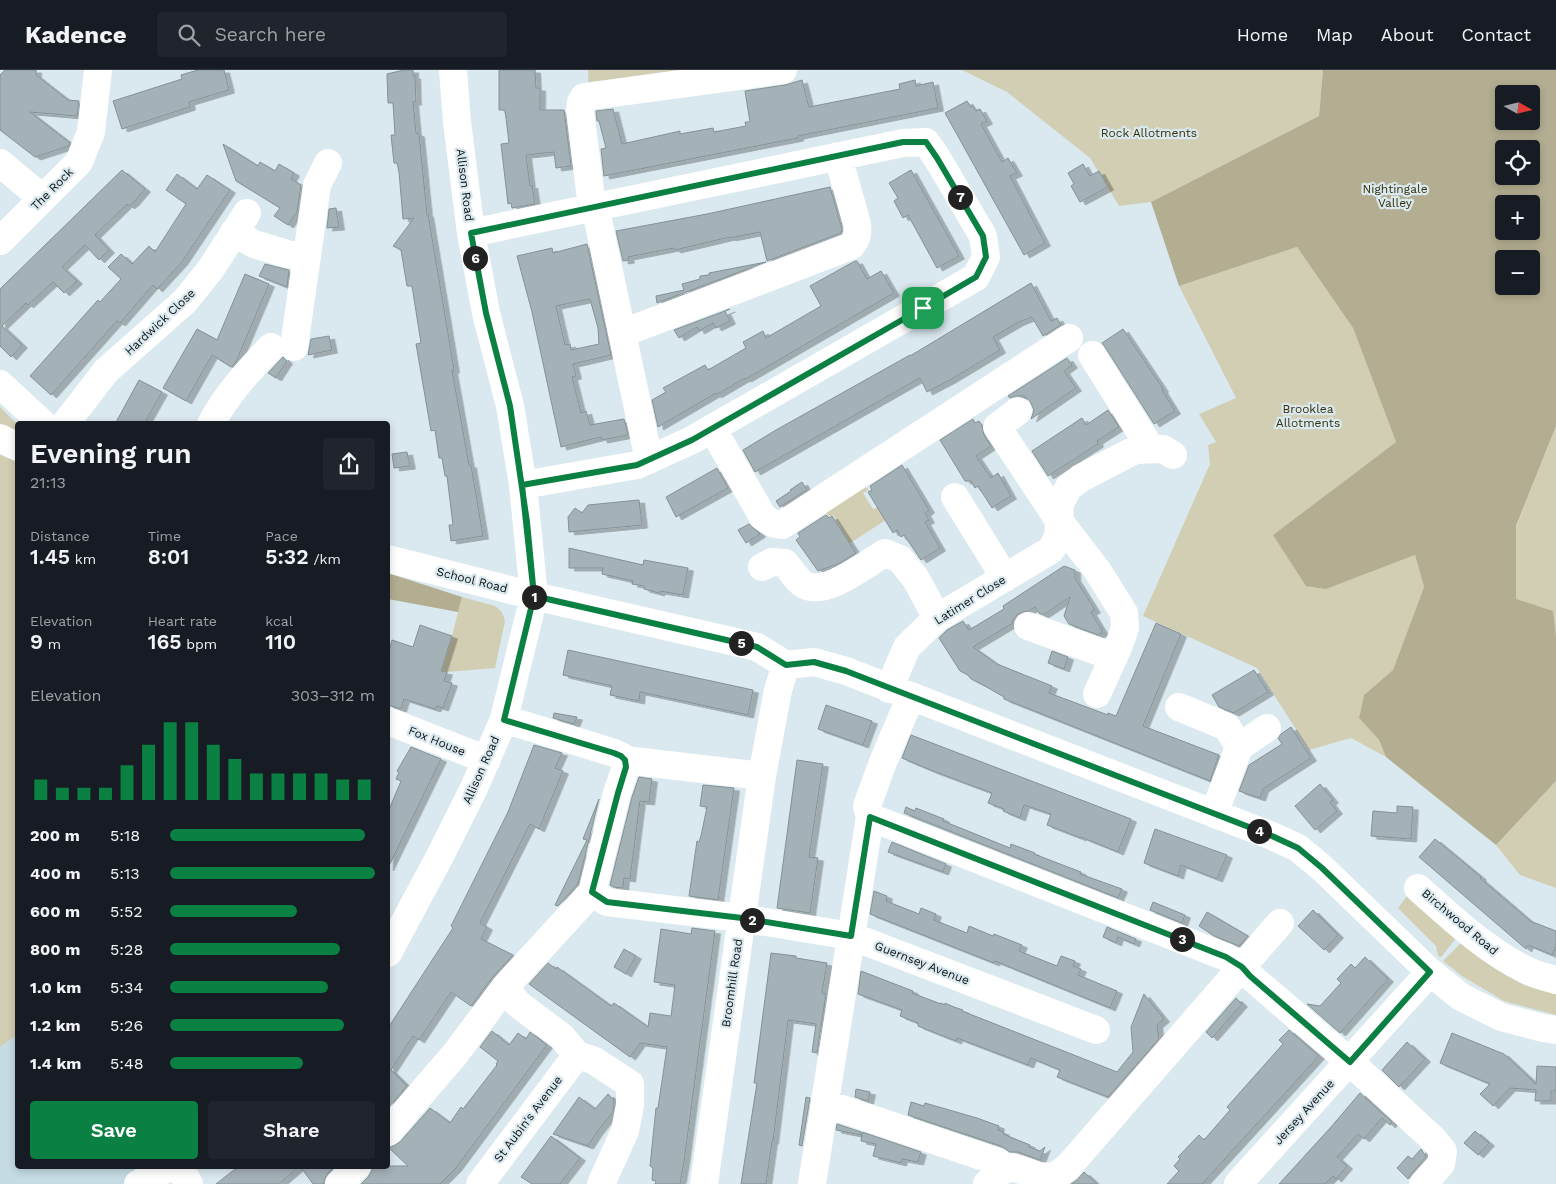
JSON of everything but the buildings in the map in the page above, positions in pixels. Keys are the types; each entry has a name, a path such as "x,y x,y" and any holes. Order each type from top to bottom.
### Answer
{"street":[{"name":"The Rock","path":"0,242 79,162 91,132 98,70"},
{"name":"Allison Road","path":"390,949 440,856 487,760 504,720 534,596 522,485 510,406 486,313 471,233 457,122 453,70"},
{"path":"649,460 594,206 580,111 581,102 584,97 783,70"},
{"path":"471,233 903,142 926,142 983,236 986,257 976,277 692,440 637,465 522,485"},
{"path":"623,333 851,246 856,239 857,224 838,156"},
{"path":"0,163 42,198"},
{"path":"212,421 216,413 246,374 283,347 306,257 317,185 328,163"},
{"name":"Hardwick Close","path":"67,421 106,371 185,301 210,270 240,223 254,244 287,254 306,257"},
{"path":"712,428 763,517 776,525 782,525 1069,338"},
{"name":"Latimer Close","path":"812,1184 870,817 867,806 883,762 900,692 907,648 938,618 1051,550 1058,537 1060,503 1069,487 1081,478 1134,450 1162,452 1092,355"},
{"path":"0,384 40,421"},
{"path":"1018,411 997,427 1060,522 1097,570 1124,613 1125,628 1097,694"},
{"path":"0,438 15,446"},
{"path":"954,497 1004,578"},
{"path":"762,567 772,562 785,563 802,583 813,588 836,584 885,553 900,559 916,579 938,618"},
{"name":"School Road","path":"390,560 534,596 757,647 786,665"},
{"path":"1028,626 1114,657"},
{"path":"786,665 814,662 846,671 1272,836 1298,848 1322,868 1430,972 1461,997 1501,1017 1556,1030"},
{"name":"Broomhill Road","path":"704,1184 762,776 778,690 786,665"},
{"path":"1179,707 1227,727 1240,747"},
{"path":"504,720 614,753 625,760 762,776"},
{"name":"Fox House","path":"390,722 487,760"},
{"path":"1214,814 1240,747 1267,728"},
{"path":"390,1130 456,1053 505,987 592,892 626,767 625,760"},
{"path":"870,817 1226,957 1242,967 1350,1062 1434,1140 1443,1151 1441,1164 1423,1184"},
{"name":"Birchwood Road","path":"1418,888 1468,932 1500,956 1528,971 1556,980"},
{"name":"Guernsey Avenue","path":"592,892 607,902 742,918 851,936 1096,1030"},
{"path":"824,1107 842,1109 996,1161 997,1177 1013,1167 1038,1176 1054,1177 1068,1167 1280,923"},
{"name":"Jersey Avenue","path":"1238,1184 1430,972"},
{"path":"505,987 518,1004 562,1037 577,1055 593,1060 630,1084 630,1105 625,1130 601,1184"},
{"name":"St Aubin's Avenue","path":"480,1184 577,1055"},
{"path":"138,1184 166,1169"},
{"path":"180,1169 188,1184"},
{"path":"339,1184 354,1169"}],"shaded area":[{"path":"15,1036 15,1169 159,1169 166,1184 0,1184 0,1047"}],"green space":[{"path":"588,70 777,70 589,95"},
{"name":"Rock Allotments","path":"962,70 1323,70 1319,116 1151,202 1119,206 1090,158 1007,92"},
{"name":"Nightingale Valley","path":"1323,70 1556,70 1556,426 1516,526 1516,599 1553,611 1556,637 1556,781 1496,845 1386,757 1379,740 1359,718 1364,695 1393,670 1424,587 1415,555 1326,589 1306,586 1273,535 1396,442 1353,328 1297,247 1179,286 1151,202 1319,116"},
{"name":"Brooklea Allotments","path":"1297,247 1353,328 1396,442 1273,535 1325,589 1415,555 1424,587 1393,671 1364,695 1359,718 1379,740 1386,757 1351,738 1309,750 1257,668 1143,616 1210,464 1208,445 1216,442 1199,414 1236,398 1179,286"},
{"path":"0,407 15,422 15,439 0,431"},
{"path":"1556,426 1556,704 1516,600 1516,527"},
{"path":"0,455 15,461 15,1036 0,1047"},
{"path":"865,485 868,490 863,493 873,509 878,507 886,520 847,545 838,530 841,528 833,515 829,517 824,510"},
{"path":"390,574 462,597 458,612 390,599"},
{"path":"462,597 495,606 502,612 505,621 495,668 441,671"},
{"path":"1556,781 1556,888 1520,875 1496,845"},
{"path":"1410,892 1461,932 1441,957 1438,956 1436,946 1398,908"},
{"path":"1466,938 1556,986 1556,1015 1504,1001 1462,976 1443,961"}],"route":[{"path":"923,308 692,440 637,465 522,485 534,596 504,720 614,753 625,760 626,767 592,892 607,902 742,918 851,936 870,817 1226,957 1242,967 1350,1062 1430,972 1322,868 1298,848 1272,836 846,671 814,662 786,665 757,647 534,596 527,522 522,485 510,406 486,313 471,233 903,142 926,142 983,236 986,257 976,277 923,308"}]}
